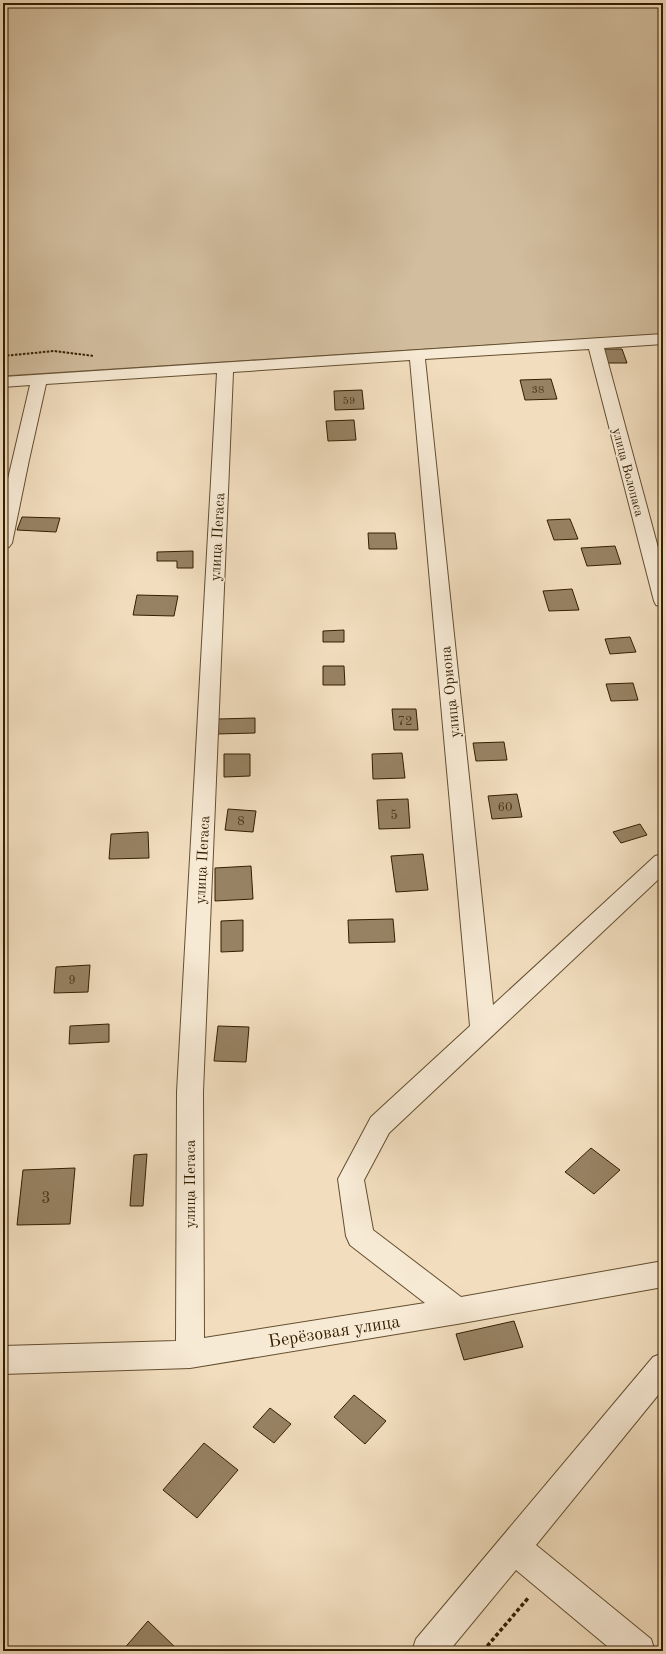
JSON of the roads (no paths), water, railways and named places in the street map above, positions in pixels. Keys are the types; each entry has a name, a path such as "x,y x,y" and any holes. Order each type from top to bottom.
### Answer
{"street":[{"path":"3,382 663,339"},
{"name":"улица Волопаса","path":"595,343 663,601"},
{"name":"улица Ориона","path":"417,356 483,1029"},
{"name":"улица Пегаса","path":"190,1354 190,1092 225,367"},
{"path":"3,543 20,460 39,380"},
{"path":"457,1311 360,1236 352,1179 380,1125 663,862"},
{"name":"Берёзовая улица","path":"3,1360 190,1354 457,1311 663,1274"},
{"path":"428,1651 663,1367"},
{"path":"514,1548 639,1651"}]}
